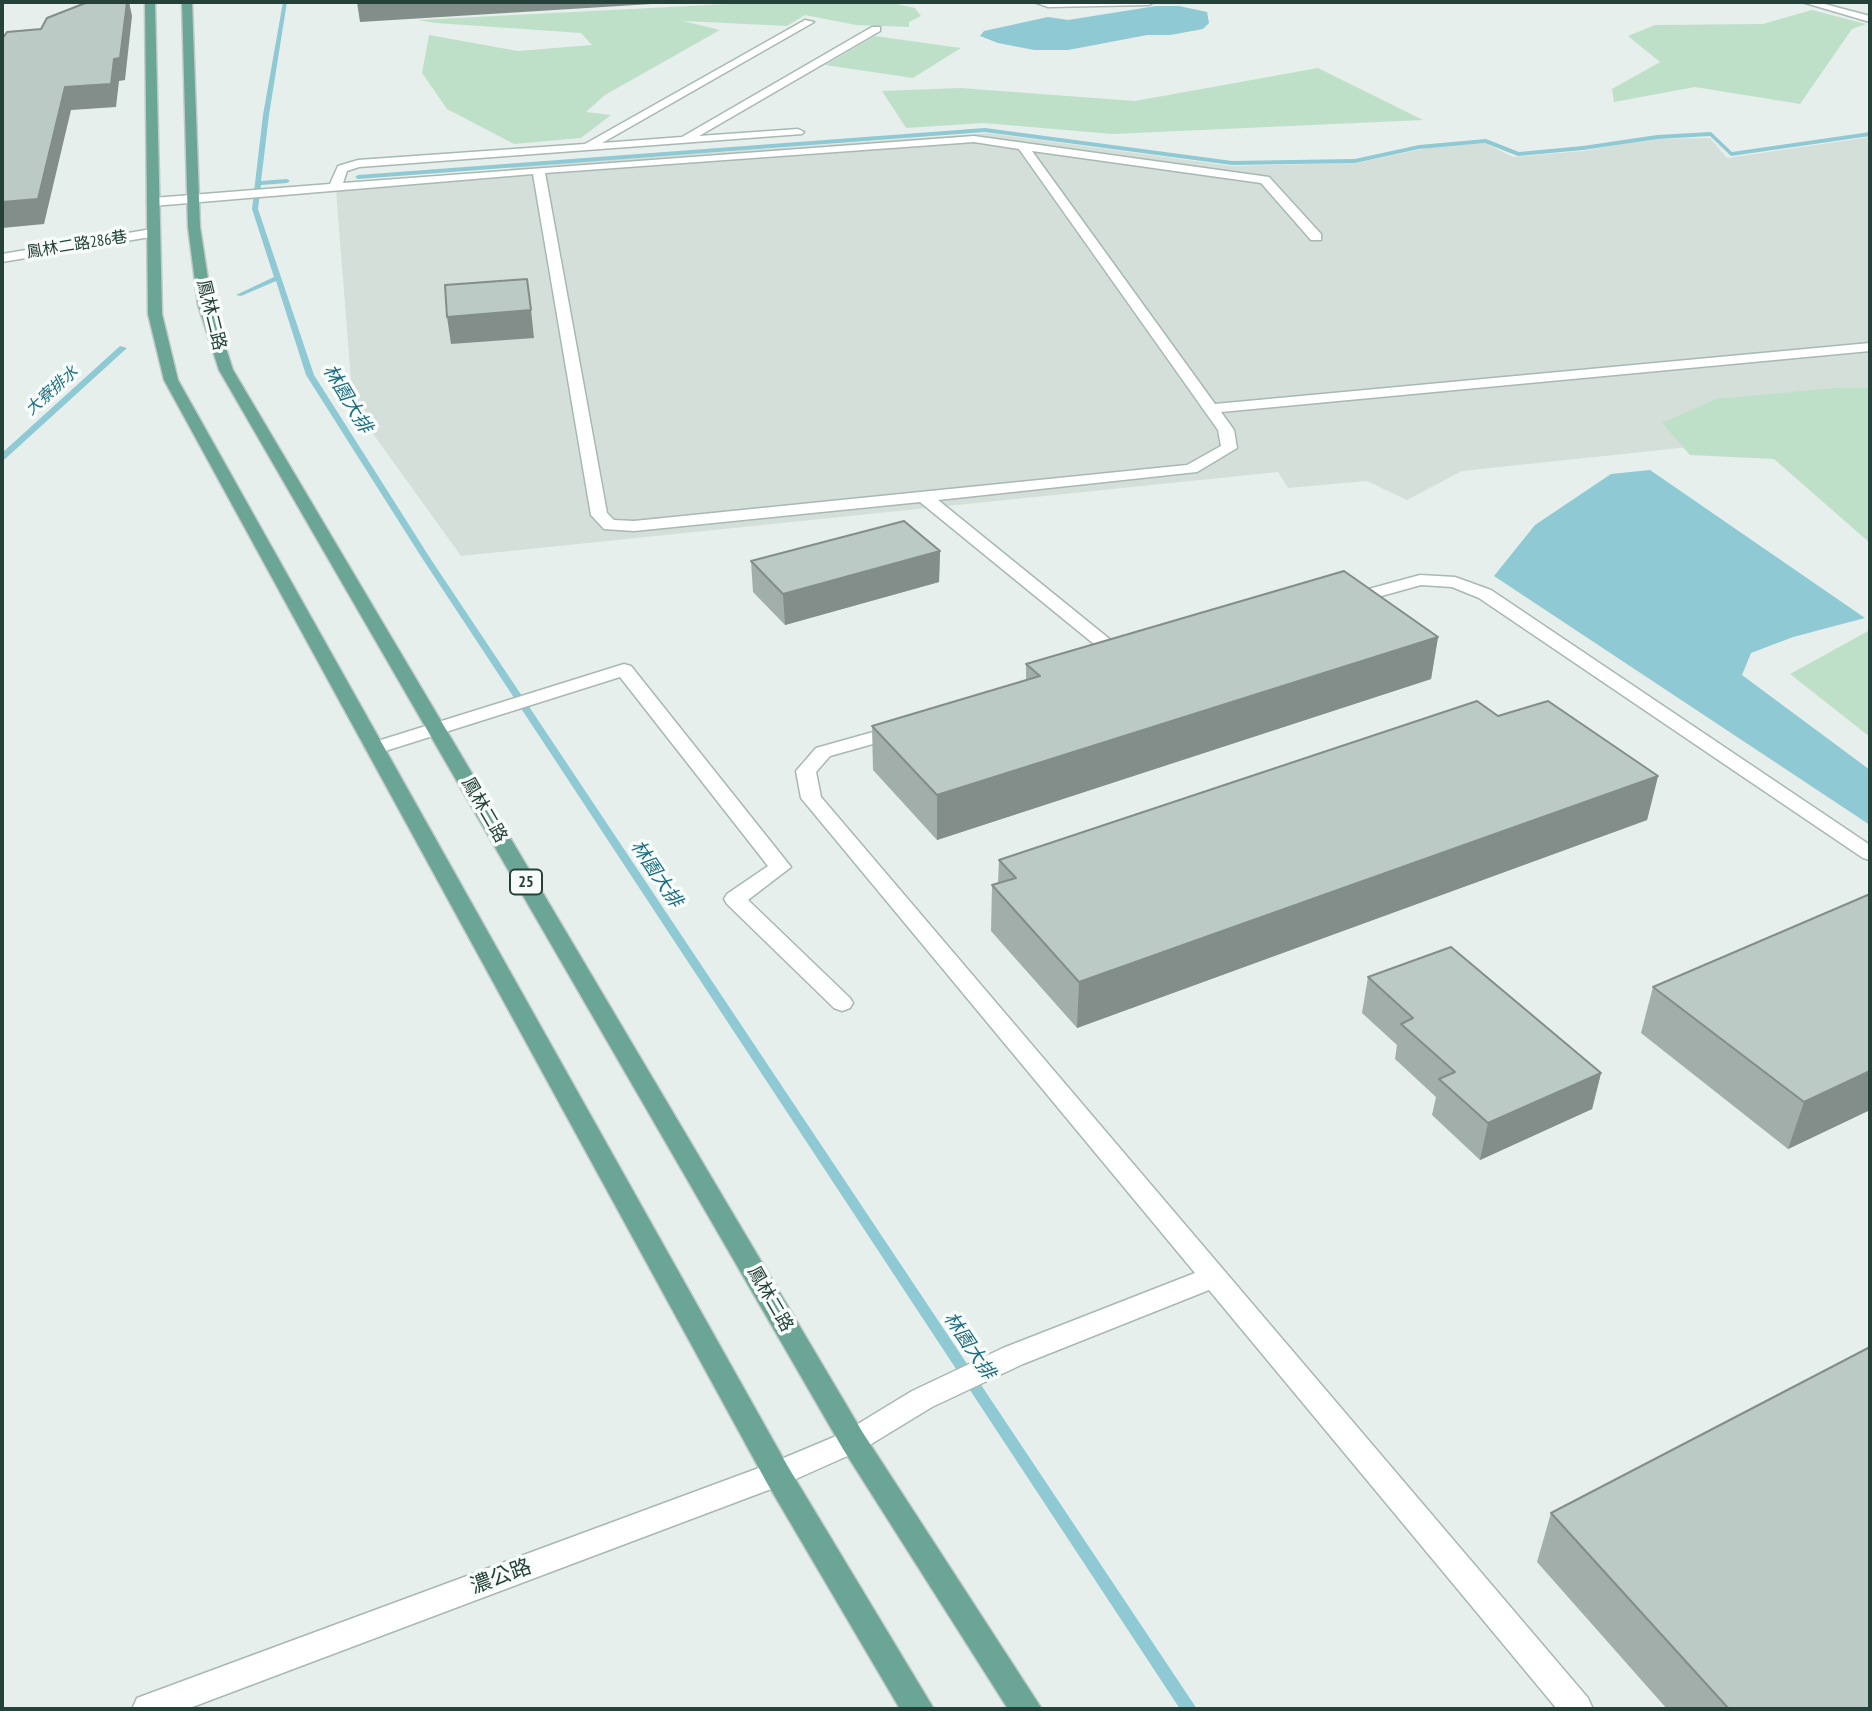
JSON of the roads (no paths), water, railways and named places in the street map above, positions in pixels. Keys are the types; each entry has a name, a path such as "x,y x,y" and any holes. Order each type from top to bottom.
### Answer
{"main road":[{"path":"150,2 155,314 172,380 777,1474 918,1709"},
{"name":"鳳林二路","path":"187,2 202,198 194,227 205,305 226,370 853,1441 1026,1709"}],"street":[{"path":"1040,2 1149,2"},
{"path":"1807,2 1870,19"},
{"path":"586,147 808,22"},
{"path":"682,140 876,29"},
{"path":"336,186 342,169 358,164 799,132"},
{"path":"153,202 538,170 974,139 1265,180 1316,237"},
{"path":"538,170 599,514 610,525 634,526 1191,469 1229,448 1226,430 1021,144"},
{"name":"鳳林二路286巷","path":"2,258 152,233"},
{"path":"1209,409 1870,346"},
{"path":"923,496 1136,662 1102,671"},
{"path":"1327,607 1420,580 1455,582 1485,594 1870,854"},
{"path":"375,748 435,727 624,670 780,867 735,899 842,1003"},
{"path":"916,725 823,752 806,771 811,798 1577,1709"},
{"name":"濃公路","path":"148,1709 777,1474 853,1441 922,1399 989,1367 1213,1278"}],"water":[{"path":"1156,6 1179,6 1207,12 1209,23 1203,29 1170,35 1147,35 1068,50 1034,50 998,43 980,36 984,31 1048,17 1068,20"},
{"path":"1650,470 1865,618 1793,637 1751,653 1742,675 1870,770 1870,825 1494,576 1535,525 1611,474"}],"waterway":[{"name":"林園大排","path":"258,183 266,115 285,2"},
{"path":"358,177 985,130 1232,163 1355,161 1419,147 1486,141 1518,154 1657,137 1711,134 1731,154 1870,134"},
{"path":"258,183 287,181"},
{"name":"林園大排","path":"258,183 255,209 278,278"},
{"path":"239,295 278,278"},
{"name":"林園大排","path":"278,278 310,375 426,558 1189,1709"},
{"name":"大寮排水","path":"2,457 123,348"}]}
